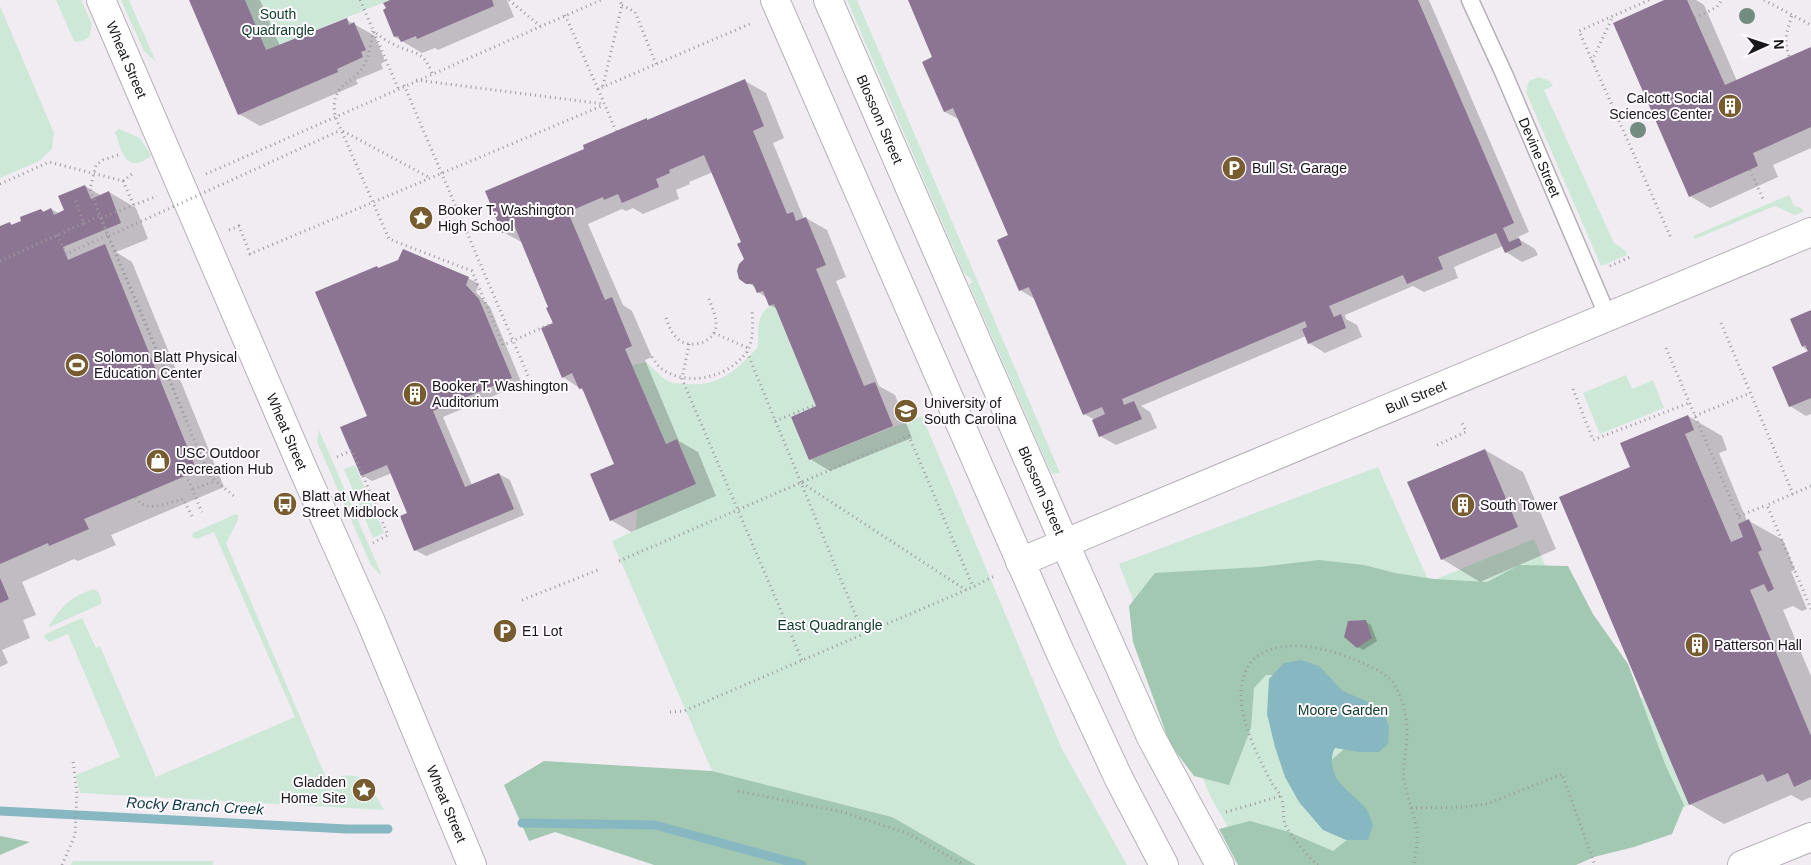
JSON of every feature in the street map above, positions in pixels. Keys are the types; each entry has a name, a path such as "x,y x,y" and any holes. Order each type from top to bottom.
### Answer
{"main road":[{"name":"Wheat Street","path":"101,0 299,460 371,622 472,865"},
{"path":"775,0 1020,562 1118,779 1164,865"},
{"name":"Blossom Street","path":"828,0 1151,737 1220,865"},
{"name":"Bull Street","path":"1020,562 1811,232"},
{"path":"1742,865 1811,837"}],"lane":[{"name":"Devine Street","path":"1470,0 1504,74 1608,317"}],"path":[{"path":"360,0 398,88"},
{"path":"509,0 540,26"},
{"path":"201,176 404,85 601,0"},
{"path":"619,0 622,5 635,12 656,64"},
{"path":"1648,0 1579,31 1671,238"},
{"path":"1695,18 1717,7 1722,0"},
{"path":"1764,0 1811,25"},
{"path":"603,87 622,5"},
{"path":"565,15 616,131"},
{"path":"1790,56 1786,48 1785,36 1792,15"},
{"path":"1592,61 1614,16"},
{"path":"598,89 752,23"},
{"path":"373,31 394,45 418,53 427,62 432,73"},
{"path":"373,31 363,67 336,94 334,107 335,116 389,238 472,271 503,345 553,323"},
{"path":"416,80 604,104"},
{"path":"404,85 529,378"},
{"path":"229,231 239,226 250,254 604,104"},
{"path":"341,130 430,178"},
{"path":"57,235 66,254 341,130"},
{"path":"118,155 103,160 96,165 90,189 100,217 209,475 235,498"},
{"path":"0,184 49,162 123,181"},
{"path":"1750,170 1763,199"},
{"path":"123,181 132,174"},
{"path":"123,181 134,206"},
{"path":"0,261 84,223 134,206 164,193"},
{"path":"75,200 84,223"},
{"path":"1609,266 1630,257"},
{"path":"666,318 672,332 679,340 689,344 708,340 714,333 716,326 715,315 708,297"},
{"path":"652,357 661,369 682,379 702,378 719,373 733,365 748,350 754,327 752,311"},
{"path":"1721,323 1793,494"},
{"path":"714,333 748,350 774,422 801,482 862,633"},
{"path":"689,344 682,379 802,660"},
{"path":"1666,348 1741,523"},
{"path":"1573,390 1594,440 1689,403"},
{"path":"1695,416 1750,393"},
{"path":"774,422 815,405"},
{"path":"1437,445 1466,432 1461,420"},
{"path":"619,561 910,436 973,587"},
{"path":"337,457 352,450 388,535 373,542"},
{"path":"186,475 202,512"},
{"path":"193,489 216,481"},
{"path":"801,482 966,590"},
{"path":"1738,516 1811,486"},
{"path":"136,497 143,506 152,507 184,499 192,516"},
{"path":"1768,505 1811,609"},
{"path":"670,712 684,711 973,587 1020,562"},
{"path":"522,600 598,570"},
{"path":"1318,865 1308,857 1285,824 1281,796 1259,758 1241,699 1242,677 1250,661 1267,650 1288,645 1317,648 1347,657 1372,667 1394,683 1405,709 1407,738 1404,757 1404,780 1417,835 1414,865"},
{"path":"62,865 75,835 76,793 74,761"},
{"path":"1411,808 1465,807 1487,804 1562,774 1594,865"},
{"path":"738,791 843,812 908,834 964,865"},
{"path":"1226,812 1281,796"}],"green space":[{"path":"56,0 81,0 92,24 89,37 77,42 74,41"},
{"path":"121,0 129,0 156,62 144,51"},
{"name":"South Quadrangle","path":"245,0 390,0 266,50"},
{"path":"847,0 857,0 1060,473 1052,474 1049,468 969,284 972,283 971,279 964,273"},
{"path":"0,6 54,133 52,149 39,161 0,178"},
{"path":"1539,77 1550,81 1553,86 1544,90 1614,243 1626,251 1627,255 1601,266 1526,92 1529,81"},
{"path":"119,129 140,138 150,157 138,163 129,161 122,152 115,132"},
{"path":"1789,195 1794,206 1802,208 1803,212 1795,215 1775,206 1695,239 1693,236"},
{"name":"East Quadrangle","path":"774,304 816,406 791,417 809,460 922,416 1062,749 1127,865 976,865 892,817 712,771 612,541 636,530 637,509 696,484 677,439 666,444 632,365 646,362 664,378 673,383 698,384 718,380 735,370 758,347 759,322 768,307"},
{"path":"1626,375 1632,389 1653,380 1664,408 1600,434 1583,393"},
{"path":"319,430 382,576 371,565 317,442"},
{"path":"355,465 384,533 373,538 344,469"},
{"name":"Moore Garden","path":"1378,467 1429,582 1534,539 1606,711 1643,697 1689,805 1571,865 1250,865 1210,796 1119,564"},
{"path":"236,514 238,520 226,543 327,780 349,775 363,779 373,791 384,810 80,793 76,775 120,757 68,634 49,642 44,637 45,634 82,618 96,648 100,646 156,777 295,717 214,532 197,539 192,537 193,533"},
{"name":"Moore Garden","path":"1319,560 1364,565 1395,573 1434,579 1487,582 1519,565 1568,566 1593,614 1628,664 1665,764 1684,805 1672,834 1634,847 1594,857 1576,865 1238,865 1219,829 1250,821 1289,832 1333,851 1348,839 1327,764 1343,750 1355,733 1287,675 1266,675 1254,688 1251,728 1229,785 1194,776 1170,744 1133,642 1129,606 1155,573 1259,567"},
{"path":"93,589 100,595 101,604 50,627 49,625 68,602 78,595"},
{"path":"544,761 712,771 892,817 976,865 654,865 555,832 529,841 504,785"},
{"path":"0,836 30,842 0,855"},
{"path":"73,861 213,861 213,865 71,865"}],"water":[{"path":"1301,660 1319,666 1343,691 1382,708 1389,727 1388,744 1379,752 1360,752 1335,748 1332,757 1333,771 1336,777 1369,814 1373,825 1368,840 1346,840 1323,830 1299,802 1285,777 1267,714 1269,679 1284,663"}],"building":[{"name":"South Quadrangle","path":"189,0 245,0 266,50 347,18 349,25 354,22 366,50 361,52 363,57 337,69 338,72 238,115"},
{"path":"390,0 492,0 494,6 417,39 416,36 401,42 398,36 394,37 383,10 386,8 383,3"},
{"name":"Bull St. Garage","path":"908,0 1418,0 1514,223 1503,228 1509,242 1519,238 1522,245 1505,253 1496,233 1438,257 1443,269 1407,284 1403,275 1329,306 1334,317 1341,314 1346,328 1308,344 1302,329 1307,327 1305,321 1122,399 1124,405 1134,401 1142,419 1099,437 1092,420 1105,414 1102,407 1083,415 1029,287 1019,291 997,240 1008,235 953,108 944,112 922,62 932,57"},
{"name":"Calcott Social Sciences Center","path":"1664,0 1687,0 1725,85 1811,47 1811,127 1753,153 1758,166 1689,197 1613,23"},
{"path":"745,79 764,126 753,131 787,214 793,212 796,221 806,217 826,265 816,269 864,386 875,382 893,426 809,460 791,417 816,406 774,304 769,306 763,291 757,293 753,284 746,284 739,279 737,271 739,264 744,259 737,244 741,242 704,155 669,170 670,173 656,179 659,187 622,203 618,194 604,200 603,197 568,212 605,300 612,297 632,346 625,349 666,444 677,439 696,484 610,521 590,474 614,464 582,388 579,389 572,373 562,378 541,328 553,323 515,227 502,233 485,191 584,149 583,145"},
{"name":"Solomon Blatt Physical Education Center","path":"85,185 91,199 109,191 121,223 63,247 68,260 105,244 197,471 84,519 89,529 49,546 48,543 0,564 0,226 10,222 11,225 21,221 20,217 41,209 43,212 51,208 54,215 64,210 58,196"},
{"name":"Booker T. Washington Auditorium","path":"403,249 469,277 466,285 479,299 512,378 433,411 465,487 499,473 514,509 414,551 400,516 407,513 387,465 361,476 340,427 367,416 315,292 377,266 378,268 398,260"},
{"path":"1811,310 1811,398 1789,407 1772,367 1808,351 1805,345 1802,347 1790,319"},
{"name":"Patterson Hall","path":"1688,415 1694,430 1685,434 1731,542 1743,537 1738,524 1749,519 1762,550 1758,552 1774,589 1768,592 1764,584 1750,590 1811,736 1811,779 1794,787 1788,773 1767,782 1763,774 1689,805 1559,497 1630,467 1620,443"},
{"name":"South Tower","path":"1485,449 1518,527 1441,560 1407,482"},
{"path":"0,578 9,599 0,603"},
{"path":"1366,620 1372,638 1357,648 1344,637 1348,621"}],"waterway":[{"name":"Rocky Branch Creek","path":"0,811 347,829 388,829"},
{"path":"522,823 655,825 802,865"}],"place":[{"name":"Calcott Social Sciences Center","path":"1730,106"},
{"name":"Bull St. Garage","path":"1234,168"},
{"name":"Booker T. Washington High School","path":"421,218"},
{"name":"Solomon Blatt Physical Education Center","path":"77,365"},
{"name":"Booker T. Washington Auditorium","path":"415,394"},
{"name":"University of South Carolina","path":"906,411"},
{"name":"USC Outdoor Recreation Hub","path":"158,461"},
{"name":"Blatt at Wheat Street Midblock","path":"285,504"},
{"name":"South Tower","path":"1463,505"},
{"name":"E1 Lot","path":"505,631"},
{"name":"Patterson Hall","path":"1697,645"},
{"name":"Gladden Home Site","path":"364,790"}]}
